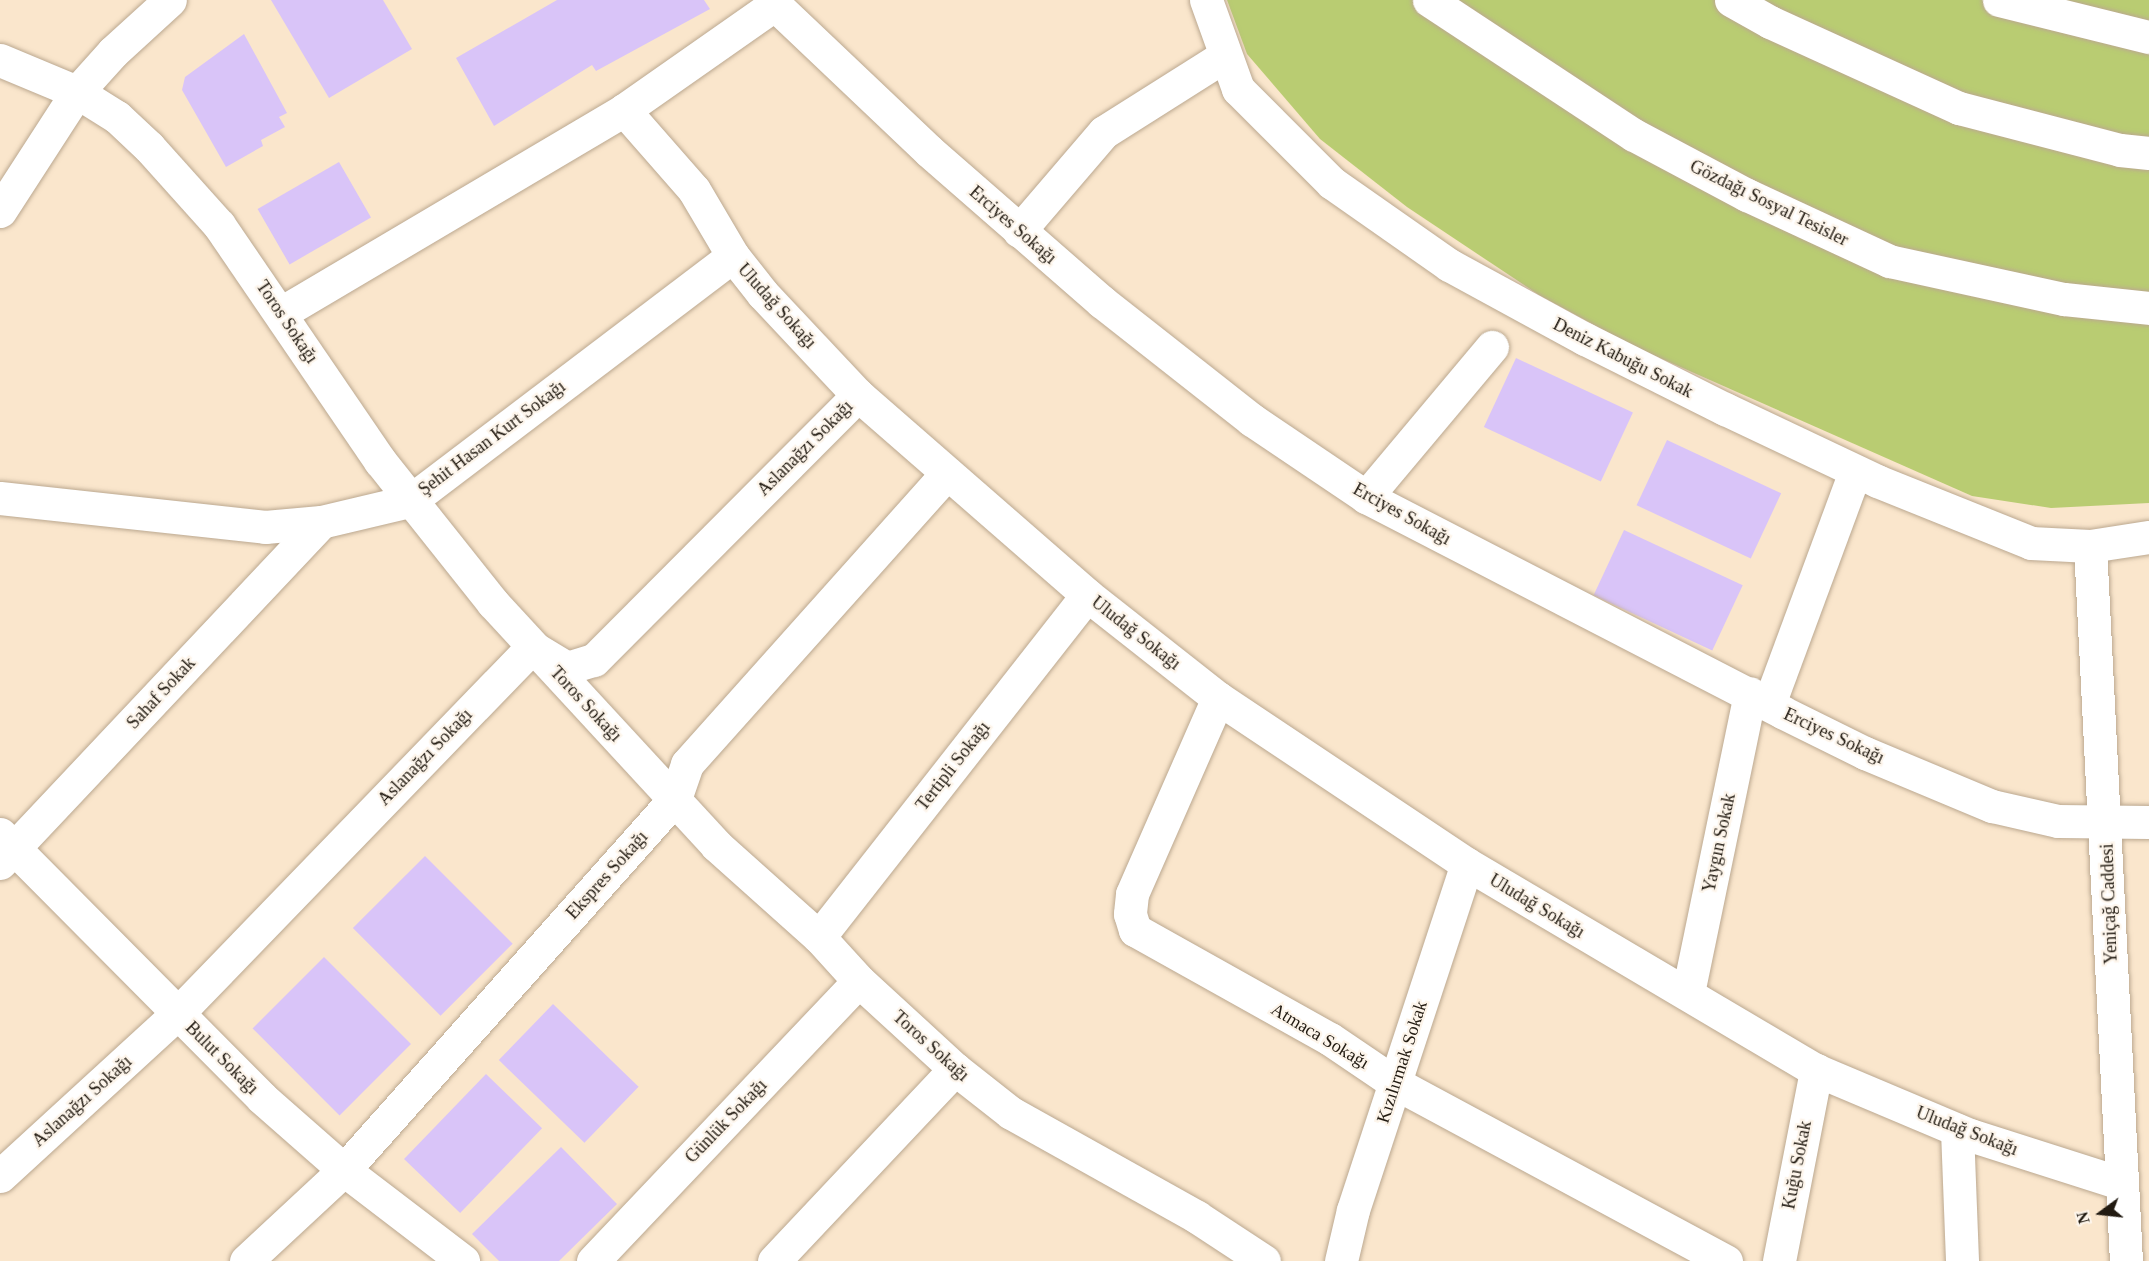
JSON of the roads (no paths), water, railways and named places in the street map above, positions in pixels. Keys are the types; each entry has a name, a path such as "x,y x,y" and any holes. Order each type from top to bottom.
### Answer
{"street":[{"path":"0,211 77,92 113,52 170,0"},
{"name":"Deniz Kabuğu Sokak","path":"1206,0 1224,56 1238,89 1332,183 1449,265 1585,339 1855,471 2031,543 2090,546 2149,537"},
{"name":"Gözdağı Sosyal Tesisler","path":"1429,0 1634,135 1747,195 1889,261 2064,299 2149,308"},
{"path":"1731,0 1770,22 1959,108 2120,150 2149,153"},
{"path":"1999,0 2149,37"},
{"path":"281,314 624,110 772,3"},
{"name":"Erciyes Sokağı","path":"772,3 1019,231 1252,420 1366,497 1865,753 1992,806 2058,821 2105,824 2149,822"},
{"path":"1019,231 1104,132 1224,56"},
{"name":"Toros Sokağı","path":"0,60 77,92 117,117 149,147 219,225 410,501 532,647 716,844 819,938 859,981 955,1070 1011,1113 1197,1217 1264,1261"},
{"name":"Uludağ Sokağı","path":"624,110 694,190 733,256 763,294 858,394 1087,595 1218,698 1467,864 1816,1070 1957,1130 2120,1183"},
{"name":"Şehit Hasan Kurt Sokağı","path":"0,498 265,527 321,522 410,501 733,256"},
{"path":"1366,497 1492,347"},
{"name":"Aslanağzı Sokağı","path":"0,1176 178,1013 532,647 567,668 594,660 858,394"},
{"name":"Yaygın Sokak","path":"1688,993 1759,699 1855,471"},
{"name":"Ekspres Sokağı","path":"246,1261 344,1170 675,799 687,764 947,473"},
{"name":"Sahaf Sokak","path":"5,848 321,522"},
{"name":"Yeniçağ Caddesi","path":"2090,546 2105,824 2120,1183 2137,1219 2126,1261"},
{"name":"Tertipli Sokağı","path":"819,938 1087,595"},
{"name":"Atmaca Sokağı","path":"1218,698 1132,894 1130,914 1135,930 1330,1039 1395,1083 1725,1261"},
{"name":"Bulut Sokağı","path":"5,848 178,1013 262,1098 344,1170 463,1261"},
{"name":"Kızılırmak Sokak","path":"1341,1261 1353,1210 1467,864"},
{"name":"Günlük Sokağı","path":"593,1261 859,981"},
{"path":"774,1261 955,1070"},
{"name":"Kuğu Sokak","path":"1779,1261 1816,1070"},
{"path":"1957,1130 1962,1261"}]}
